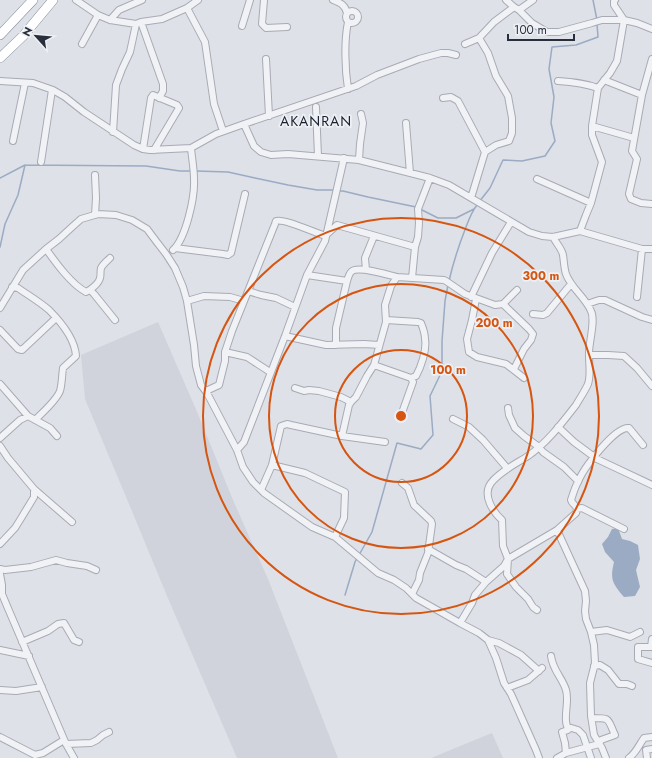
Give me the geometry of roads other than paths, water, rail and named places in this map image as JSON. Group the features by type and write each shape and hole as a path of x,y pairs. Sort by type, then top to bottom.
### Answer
{"highway":[{"path":"0,35 33,0"},
{"path":"0,58 22,36 53,0"}],"street":[{"path":"76,0 98,15 110,20 139,23 162,19 187,8 198,0"},
{"path":"110,20 119,10 129,3 142,0"},
{"path":"242,26 250,0"},
{"path":"257,0 264,1 263,26 266,28 287,27"},
{"path":"333,0 344,6 347,13 346,76 348,89"},
{"path":"506,0 532,23 547,32 559,32 597,22 624,20 652,29"},
{"path":"465,44 479,38 494,22 532,0"},
{"path":"580,230 591,203 602,162 592,135 598,88 617,61 624,20 614,5 615,0"},
{"path":"187,8 205,42 214,104 223,131"},
{"path":"347,13 354,11 358,16 355,22 348,22"},
{"path":"82,44 98,15"},
{"path":"139,23 164,84 163,91 159,98"},
{"path":"113,132 116,85 130,52 139,23"},
{"path":"479,38 488,53 496,76 508,96 512,118 512,133 509,141 496,145 485,152"},
{"path":"0,81 33,84 65,96 84,112 113,132 143,149 154,150 191,148 223,131 348,89 377,75 418,59 440,53 456,55"},
{"path":"266,59 269,116"},
{"path":"652,59 642,95 634,138 632,151 637,159 629,194 631,199 641,203 652,204"},
{"path":"604,80 642,95"},
{"path":"558,81 588,84 598,88"},
{"path":"13,141 24,83"},
{"path":"41,162 52,90"},
{"path":"143,149 151,98 153,95 179,107 154,150"},
{"path":"443,98 451,97 458,101 485,152 476,201"},
{"path":"316,107 318,156"},
{"path":"359,160 363,123 361,114"},
{"path":"406,123 410,173"},
{"path":"244,124 254,146 261,152 271,155 288,154 359,160 430,178 449,185 529,232 542,236 553,237 580,230 642,249 652,249"},
{"path":"592,126 634,138"},
{"path":"166,254 178,244 185,230 190,210 194,181 191,148"},
{"path":"237,450 244,442 307,275 325,241 344,158"},
{"path":"95,174 95,215"},
{"path":"412,278 415,247 418,237 418,209 430,178"},
{"path":"537,179 591,203"},
{"path":"175,248 223,254 231,253 245,194"},
{"path":"0,308 23,270 46,249 59,240 81,219 98,214 116,215 132,220 147,230 166,254 175,268 183,286 194,345 196,366 201,385 206,391 237,450 243,467 253,482 261,490 312,527 335,537 378,573 394,580 416,598 479,633 488,640 499,643 521,655 540,670 528,680 507,688"},
{"path":"206,391 219,385 225,361 225,352 232,331 276,221 279,220 291,223 326,236"},
{"path":"511,222 492,253 473,298 472,320 467,339 468,352 506,364 524,378"},
{"path":"326,236 336,225 415,247"},
{"path":"366,270 365,258 374,236"},
{"path":"537,610 516,587 507,574 508,559 504,546 502,520 496,514 489,502 488,490 491,483 507,468 529,455 539,447 558,427 580,398 589,383 592,313 587,304 571,284 566,274 563,254 553,237"},
{"path":"46,249 60,269 86,292 90,290 98,281 101,276 101,269 110,258"},
{"path":"637,296 642,249"},
{"path":"336,345 336,328 347,281 350,272 355,270 366,270 397,277 444,280 473,298 495,305 503,304 517,290"},
{"path":"307,275 347,281"},
{"path":"342,436 349,405 356,397 366,376 374,364 386,320 385,305 391,286 397,277"},
{"path":"533,314 543,315 547,313 571,284"},
{"path":"12,287 18,288 49,310 69,334 76,350 76,356 63,368 61,390 35,420"},
{"path":"90,290 115,320"},
{"path":"248,291 276,298 295,307"},
{"path":"186,301 204,296 230,297 244,301"},
{"path":"587,304 599,300 605,300 652,320"},
{"path":"503,304 533,334 514,369"},
{"path":"0,330 18,349 22,350 56,318"},
{"path":"374,364 411,378 416,376 420,370 426,339 421,323 386,320"},
{"path":"285,336 326,345 379,345"},
{"path":"225,352 247,357 270,372"},
{"path":"589,355 624,356 637,368 652,386"},
{"path":"403,410 413,382 411,378"},
{"path":"0,384 28,416 50,428 57,436"},
{"path":"295,388 304,391 319,391 341,397 351,402"},
{"path":"508,408 509,415 515,428 578,480"},
{"path":"28,416 20,420 0,438 1,447 8,458 34,489 72,522"},
{"path":"453,419 469,427 483,440 507,468"},
{"path":"261,490 272,465 282,426 287,424 342,436 385,442"},
{"path":"558,427 574,442 594,457 652,485"},
{"path":"577,509 577,507 572,504 571,500 578,480 594,457 616,433 624,428 629,428 643,445"},
{"path":"272,465 305,473 345,492 344,518 335,537"},
{"path":"402,482 408,488 414,505 432,522 428,553 420,573 419,580 412,594"},
{"path":"0,544 20,520 34,497 34,489"},
{"path":"577,509 582,508 624,529"},
{"path":"460,623 475,595 486,582 504,566 508,559 557,530 576,512 577,509"},
{"path":"557,530 585,591 586,619 594,645 595,663 590,683 594,735 606,758"},
{"path":"428,549 466,569 486,582"},
{"path":"0,569 5,570 31,567 56,560 87,566 96,570"},
{"path":"0,574 2,585 2,602 29,656 65,742 74,758"},
{"path":"22,642 48,631 58,624 64,623 74,640 79,642"},
{"path":"591,632 607,630 630,637 640,632"},
{"path":"652,639 651,647 638,647 637,657 639,660 652,663"},
{"path":"488,640 496,658 504,683 511,694 539,758"},
{"path":"0,650 29,656"},
{"path":"551,656 552,663 566,691 566,722 568,727"},
{"path":"594,666 600,665 608,670 619,684 627,684 632,686"},
{"path":"0,690 16,691 42,687"},
{"path":"556,758 566,753 599,744 601,740 615,735 608,720 604,718 592,718"},
{"path":"568,727 578,730 583,735 591,758"},
{"path":"566,753 562,732 568,730 568,727"},
{"path":"0,737 36,757 65,742 91,744 109,732"},
{"path":"629,758 636,752 644,738 652,737"},
{"path":"647,758 646,750 652,749"}],"water":[{"path":"618,528 622,539 638,545 640,559 636,570 640,587 635,596 624,597 617,588 612,577 614,562 605,552 602,544 612,529"}],"waterway":[{"path":"593,0 597,20"},
{"path":"479,202 490,188 503,160 522,161 545,156 555,141 551,123 554,97 549,69 552,47 576,45 598,37 597,24"},
{"path":"0,178 25,165 146,166 180,171 192,171"},
{"path":"0,247 5,224 18,195 25,165"},
{"path":"196,171 228,172 317,190 334,190"},
{"path":"338,191 416,207"},
{"path":"449,281 463,234 477,205"},
{"path":"420,209 438,218 456,218 474,209"},
{"path":"359,555 372,532 397,443 421,449 433,435 430,396 442,371 442,341 445,301 448,285"},
{"path":"345,595 357,558"}],"district":[{"name":"AKANRAN","path":"316,121"}]}
